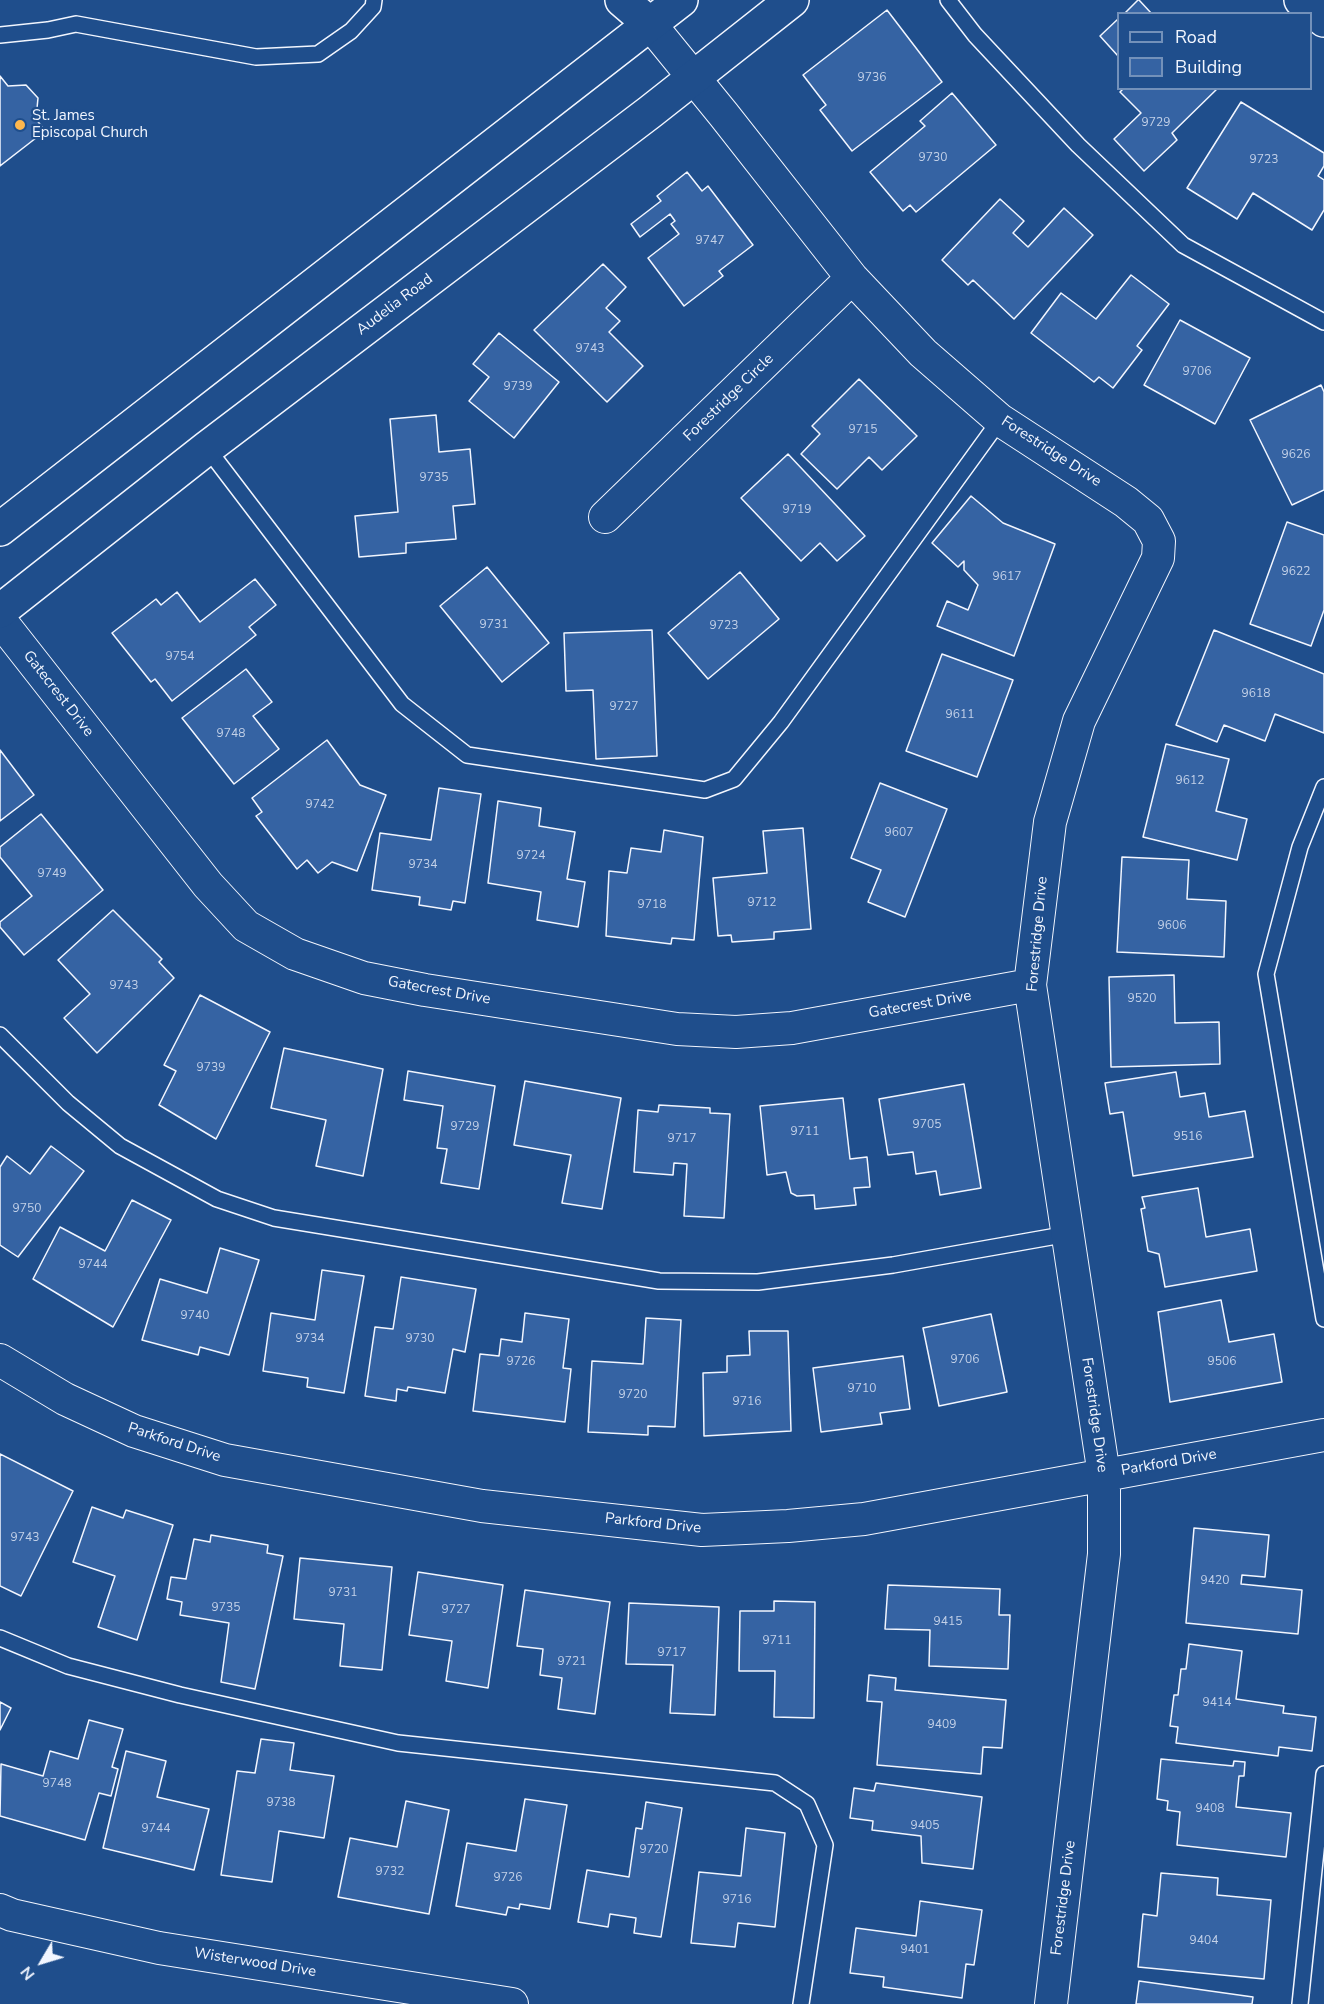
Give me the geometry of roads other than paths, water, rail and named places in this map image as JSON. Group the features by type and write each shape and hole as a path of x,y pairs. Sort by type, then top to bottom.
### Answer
{"main road":[{"path":"622,0 650,24"},
{"path":"0,529 681,0"},
{"name":"Audelia Road","path":"0,611 207,448 792,0"},
{"path":"1301,0 1324,20"}],"street":[{"name":"Forestridge Drive","path":"650,24 852,279 923,353 1000,420 1126,502 1148,520 1159,541 1158,558 1079,721 1050,822 1030,985 1104,1475 1104,1554 1052,2004"},
{"name":"Forestridge Circle","path":"605,517 852,279"},
{"name":"Gatecrest Drive","path":"0,620 208,885 246,926 295,954 364,978 425,990 677,1029 736,1032 792,1028 1030,985"},
{"name":"Parkford Drive","path":"0,1360 65,1399 134,1431 225,1460 482,1506 702,1530 788,1526 864,1519 1324,1435"},
{"name":"Wisterwood Drive","path":"0,1910 12,1916 159,1948 512,2004"}],"lane":[{"path":"0,34 48,30 76,24 256,57 318,54 351,31 373,7 374,0"},
{"path":"948,0 975,34 1078,145 1184,245 1324,322"},
{"path":"207,448 402,704 467,755 705,790 734,779 781,722 1000,420"},
{"path":"1324,787 1300,847 1266,975 1324,1319"},
{"path":"0,1035 68,1103 120,1146 217,1198 274,1218 659,1281 758,1282 893,1265 1068,1234"},
{"path":"0,1638 79,1669 180,1695 398,1743 774,1783 807,1804 825,1845 801,2004"},
{"path":"1300,2004 1324,1774"}],"place":[{"name":"St. James Episcopal Church","path":"20,125"}]}
